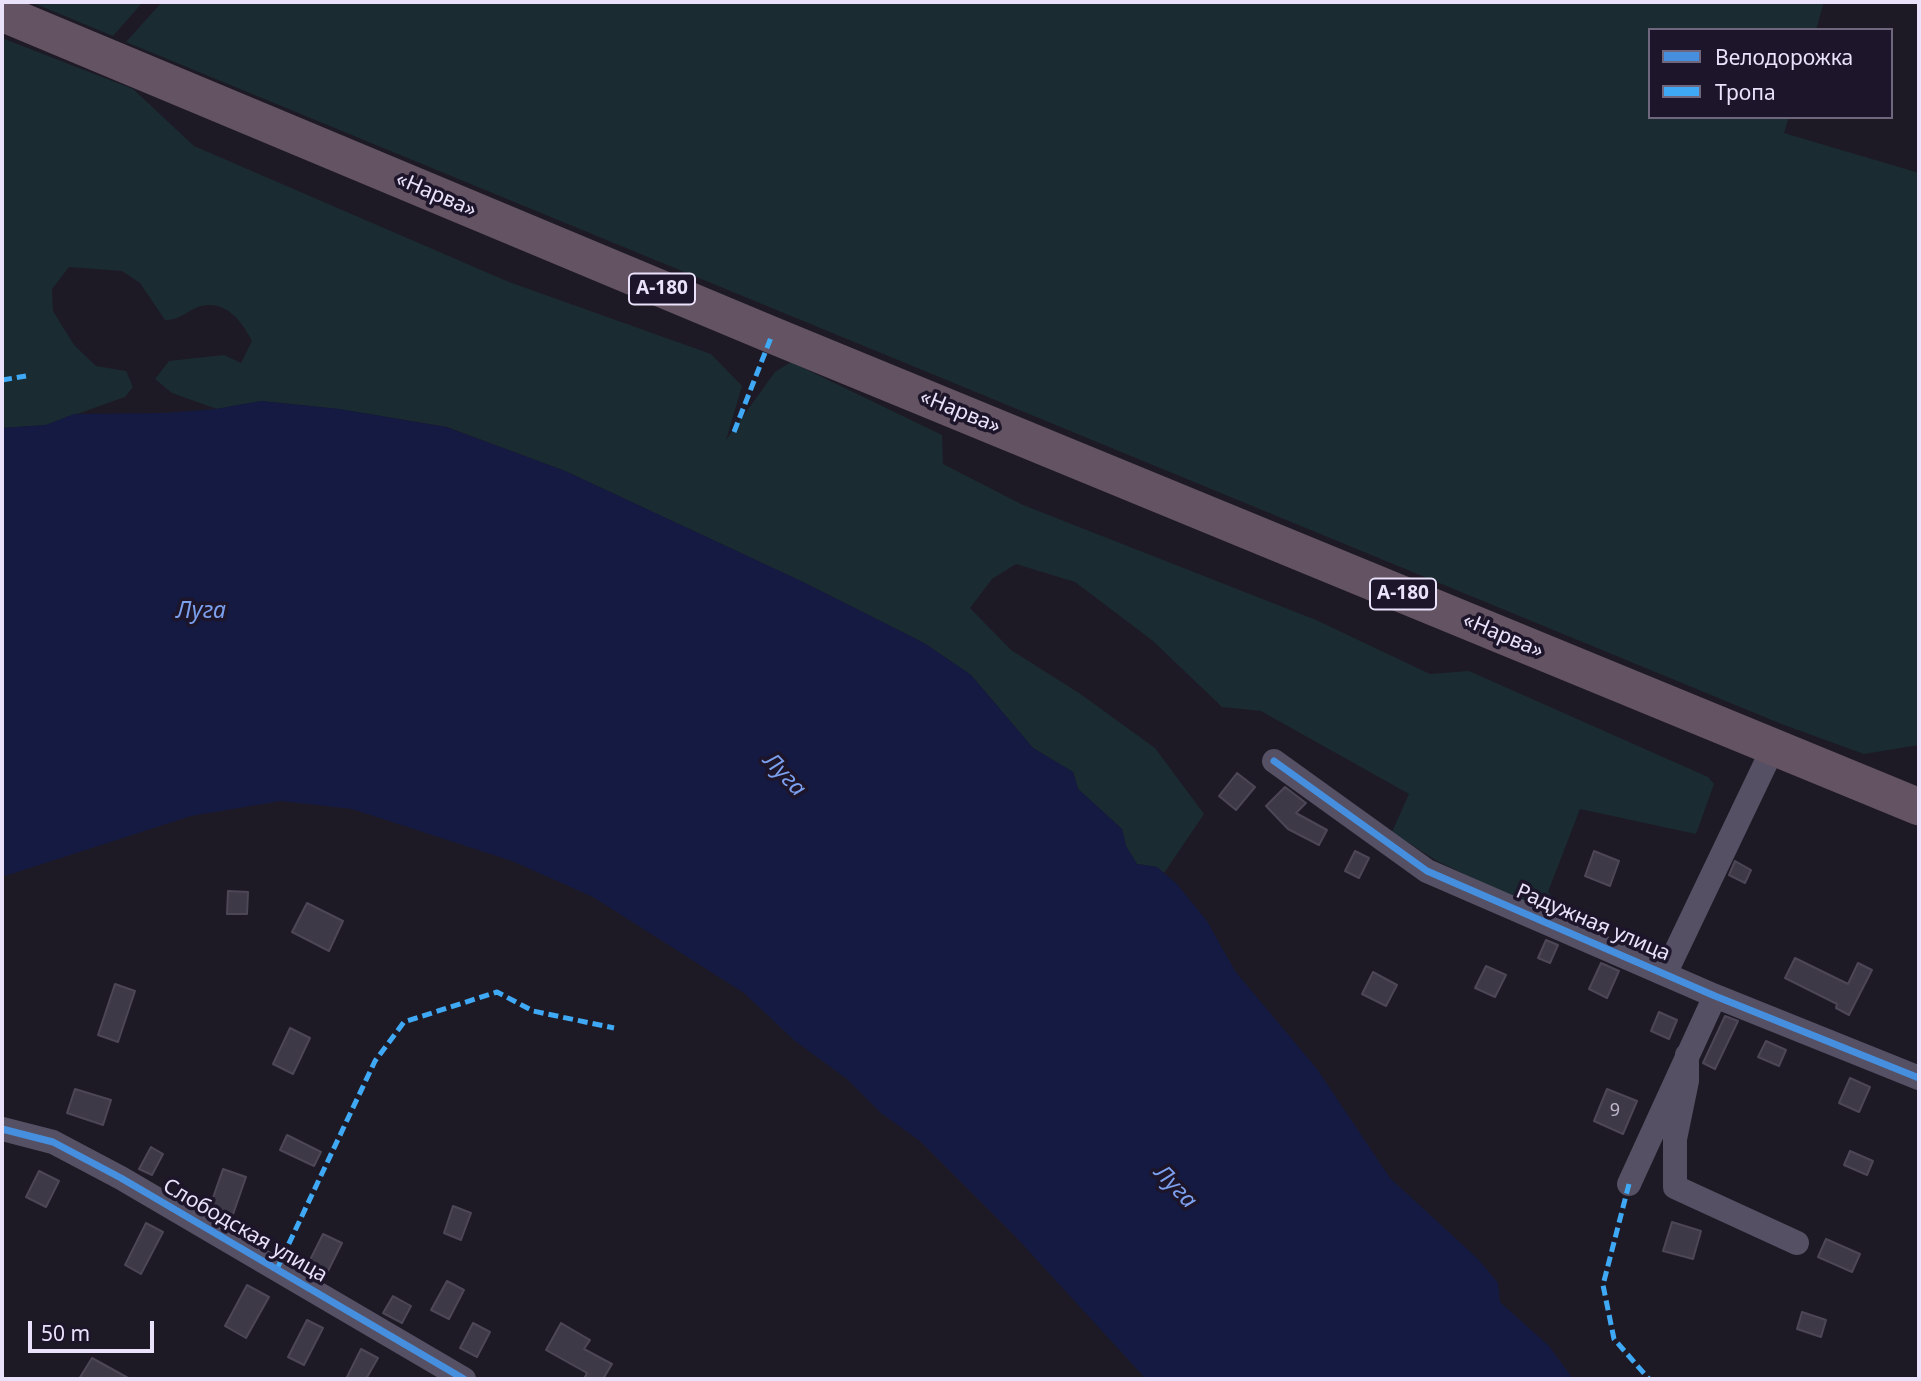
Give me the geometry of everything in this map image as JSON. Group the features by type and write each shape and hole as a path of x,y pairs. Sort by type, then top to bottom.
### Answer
{"highway":[{"name":"«Нарва»","path":"2,13 1919,807"}],"street":[{"path":"1666,972 1773,748"},
{"name":"Радужная улица","path":"1274,761 1427,871 1666,972 1715,996 1919,1078"},
{"path":"1629,1184 1715,996"},
{"path":"1687,1055 1687,1081 1675,1139 1675,1187 1797,1243"},
{"name":"Слободская улица","path":"2,1129 53,1142 121,1178 464,1379"}],"shaded area":[{"path":"31,2 143,2 113,36"},
{"path":"162,2 1824,2 1817,28 1648,28 1648,119 1788,119 1784,133 1919,173 1919,745 1864,754 1784,725 126,42"},
{"path":"2,38 133,89 194,146 509,282 711,354 742,386 726,440 775,372 791,362 942,435 943,464 1023,505 1316,620 1430,674 1469,671 1708,777 1714,784 1696,834 1580,809 1548,892 1568,911 1562,921 1437,861 1392,832 1409,794 1261,711 1222,707 1153,641 1075,582 1016,564 992,579 970,608 1011,650 1079,693 1155,748 1204,814 1164,873 1157,867 1137,864 1126,846 1122,829 1078,789 1073,772 1033,748 971,675 924,643 803,582 565,471 447,427 339,409 261,401 217,409 172,393 155,379 169,361 224,355 241,363 252,341 238,320 219,306 201,306 176,318 165,320 140,283 122,271 69,267 52,289 53,311 74,345 96,366 126,371 133,387 125,397 46,425 2,428"}],"water":[{"name":"Луга","path":"261,401 339,409 446,427 565,471 803,582 924,643 971,675 1033,748 1073,772 1078,789 1122,829 1126,846 1137,864 1157,867 1177,884 1207,921 1235,971 1317,1069 1390,1178 1478,1259 1498,1283 1500,1302 1549,1346 1573,1379 1146,1379 1015,1236 920,1141 881,1113 847,1079 795,1041 744,993 593,897 512,861 352,809 281,801 191,816 2,877 2,428 46,425 74,414 164,413 216,409"}],"building":[{"path":"1237,773 1255,787 1236,810 1219,796"},
{"path":"1285,787 1306,803 1296,813 1327,830 1319,845 1288,829 1266,806"},
{"path":"1355,851 1369,858 1359,878 1345,871"},
{"path":"1594,851 1619,861 1610,886 1585,876"},
{"path":"1735,861 1751,870 1745,883 1729,875"},
{"path":"228,891 248,892 247,914 227,914"},
{"path":"307,903 343,921 329,951 292,932"},
{"path":"1546,940 1558,945 1550,963 1538,958"},
{"path":"1795,958 1848,984 1858,963 1872,970 1849,1015 1836,1008 1837,1004 1785,978"},
{"path":"1601,963 1619,971 1607,998 1589,989"},
{"path":"1486,966 1506,975 1495,997 1475,988"},
{"path":"1373,972 1397,985 1386,1006 1362,994"},
{"path":"115,984 135,991 118,1042 98,1035"},
{"path":"1659,1012 1677,1020 1669,1039 1651,1031"},
{"path":"1725,1016 1738,1021 1715,1069 1703,1063"},
{"path":"290,1028 310,1038 293,1074 273,1064"},
{"path":"1766,1041 1786,1050 1779,1066 1758,1057"},
{"path":"1850,1078 1870,1087 1859,1112 1839,1103"},
{"path":"75,1089 111,1100 103,1125 67,1113"},
{"path":"1607,1089 1637,1101 1623,1134 1594,1121"},
{"path":"287,1135 321,1152 314,1166 280,1150"},
{"path":"151,1147 163,1154 152,1175 139,1169"},
{"path":"1850,1151 1873,1161 1867,1175 1844,1165"},
{"path":"223,1169 246,1177 231,1220 208,1212"},
{"path":"39,1171 59,1181 46,1207 26,1197"},
{"path":"453,1206 471,1213 461,1240 444,1233"},
{"path":"1672,1222 1701,1231 1693,1259 1663,1251"},
{"path":"146,1223 163,1232 141,1274 125,1265"},
{"path":"323,1234 342,1243 325,1277 306,1268"},
{"path":"1826,1239 1860,1254 1852,1272 1818,1257"},
{"path":"447,1281 464,1290 449,1319 431,1310"},
{"path":"247,1285 269,1297 246,1338 225,1326"},
{"path":"393,1296 411,1306 402,1323 383,1313"},
{"path":"1802,1312 1826,1320 1821,1337 1797,1329"},
{"path":"307,1320 323,1328 304,1365 288,1357"},
{"path":"473,1323 490,1332 477,1357 460,1348"},
{"path":"561,1323 590,1340 584,1349 612,1364 603,1379 584,1379 587,1373 546,1350"},
{"path":"361,1349 378,1358 366,1379 346,1379"},
{"path":"92,1358 130,1379 79,1379"}],"marked path":[{"path":"734,432 772,335"},
{"path":"2,380 26,376"},
{"path":"276,1271 375,1061 404,1022 497,992 533,1011 614,1028"},
{"path":"1629,1184 1603,1285 1614,1339 1649,1379"}],"cycle path":[{"path":"1274,761 1427,871 1715,996 1919,1078"},
{"path":"2,1129 53,1142 121,1178 464,1379"}]}
